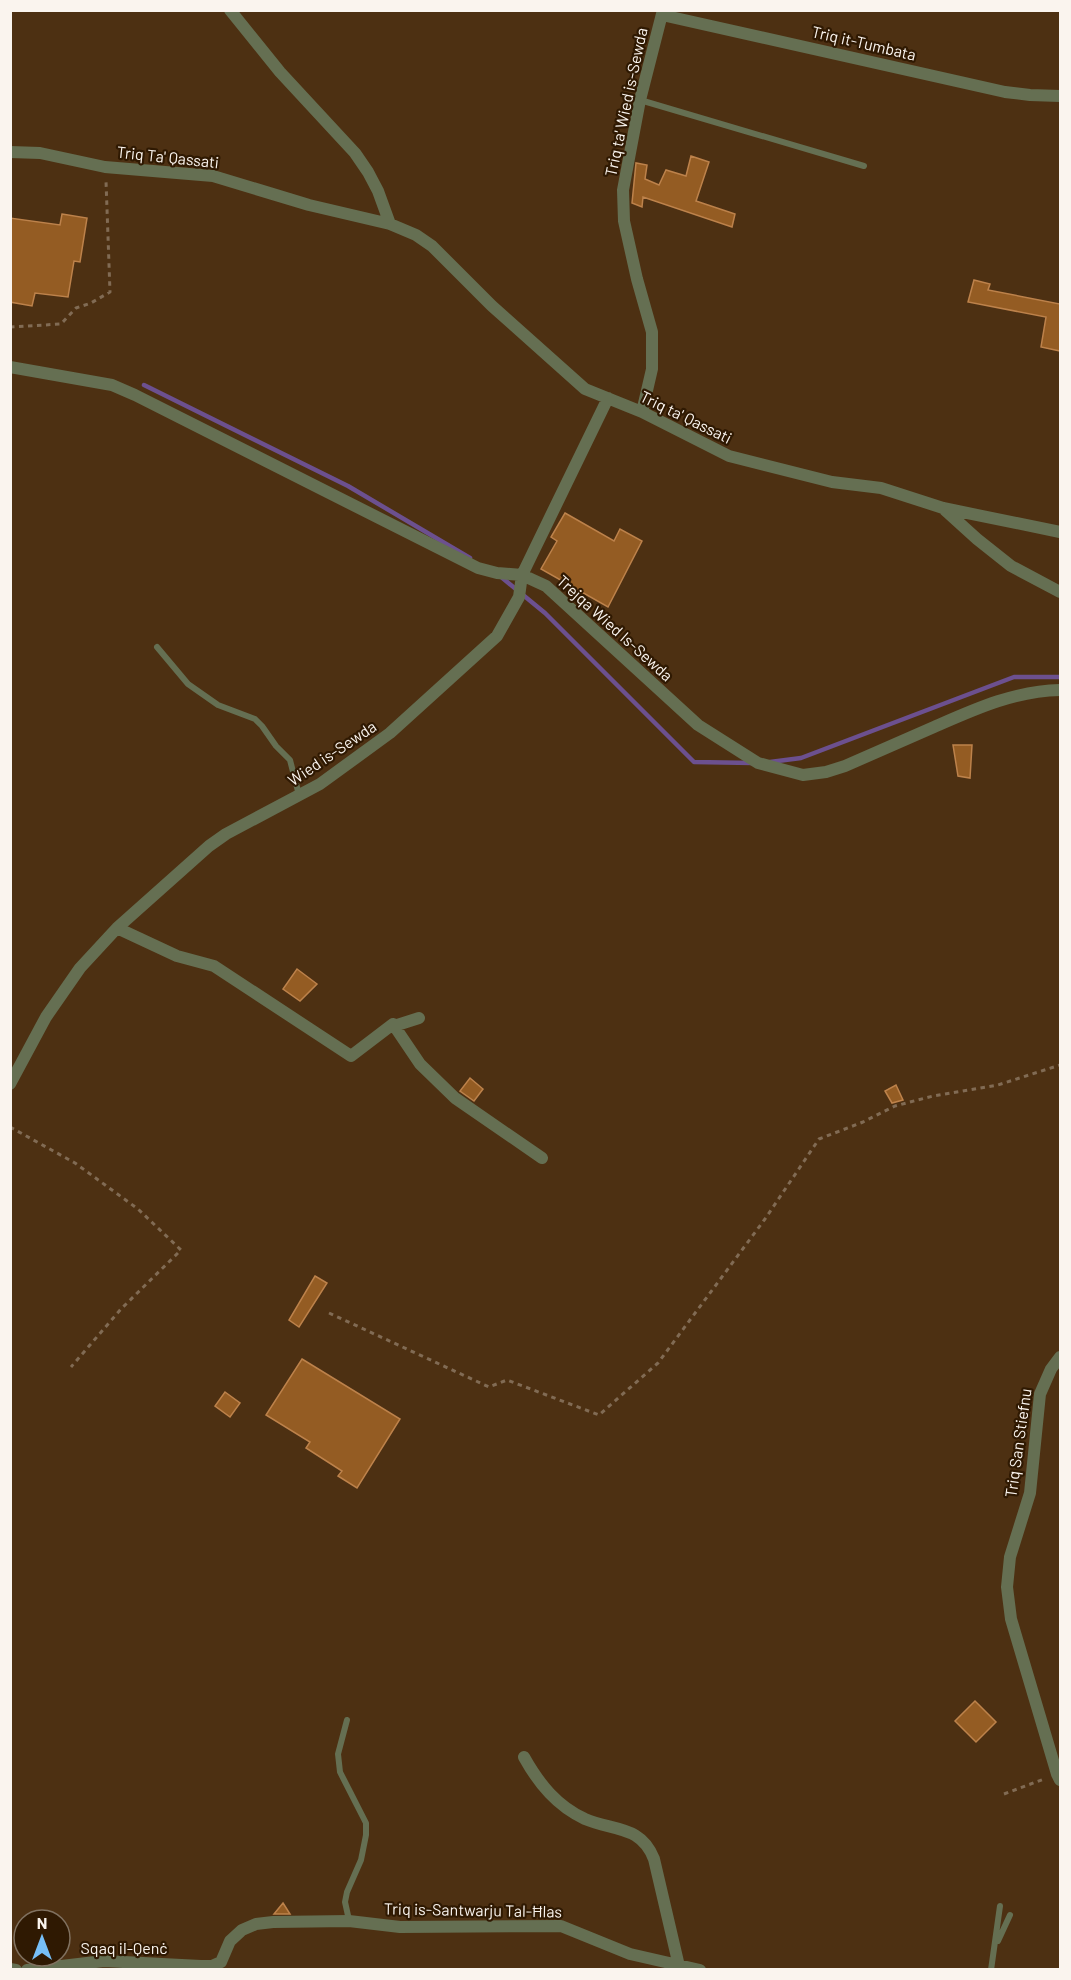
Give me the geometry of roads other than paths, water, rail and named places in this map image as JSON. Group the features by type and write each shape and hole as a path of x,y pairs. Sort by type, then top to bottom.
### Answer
{"street":[{"path":"230,10 280,72 356,153 373,182 390,224"},
{"name":"Triq it-Tumbata","path":"663,13 1011,93 1060,96"},
{"name":"Triq ta' Wied is-Sewda","path":"642,412 652,369 652,332 624,221 623,190 640,100 663,13"},
{"name":"Triq Ta' Qassati","path":"10,152 40,153 105,167 213,176 309,206 390,224"},
{"name":"Triq ta' Qassati","path":"390,224 432,246 492,306 585,389 642,412 729,456 832,482 881,488 944,508 1060,532"},
{"name":"Trejqa Wied Is-Sewda","path":"10,367 120,388 478,568 497,573 522,575 546,586 698,725 758,763 803,775 826,772 845,766 981,706 1012,696 1042,690 1060,690"},
{"name":"Wied is-Sewda","path":"10,1084 46,1017 80,968 117,928 209,846 226,834 320,784 390,733 497,636 519,597 522,575 608,398"},
{"path":"944,508 977,539 1011,566 1060,592"},
{"path":"117,928 177,956 214,966 351,1056 393,1024 394,1026 419,1018"},
{"path":"394,1026 420,1064 455,1098 542,1158"},
{"name":"Triq San Stiefnu","path":"1059,1777 1011,1619 1007,1587 1010,1557 1030,1493 1040,1394 1051,1369 1060,1357"},
{"path":"524,1757 537,1780 557,1801 584,1818 632,1833 646,1844 654,1859 679,1966"},
{"name":"Triq is-Santwarju Tal-Ħlas","path":"223,1966 230,1941 242,1930 256,1924 349,1921 400,1927 561,1926 630,1954 700,1970"},
{"name":"Sqaq il-Qenċ","path":"27,1970 95,1961 223,1966"},
{"path":"10,1969 16,1970"}],"lane":[{"path":"640,100 864,166"},
{"path":"156,647 188,684 218,705 255,719 262,726 276,746 290,760 299,796"},
{"path":"346,1720 338,1764 366,1823 361,1860 346,1892 345,1902 349,1921"},
{"path":"991,1970 1000,1906"},
{"path":"995,1947 1010,1915"}],"waterway":[{"path":"144,385 348,486 470,558"},
{"path":"500,576 545,613 694,762 753,763"},
{"path":"770,762 801,758 1014,677 1060,677"}]}
